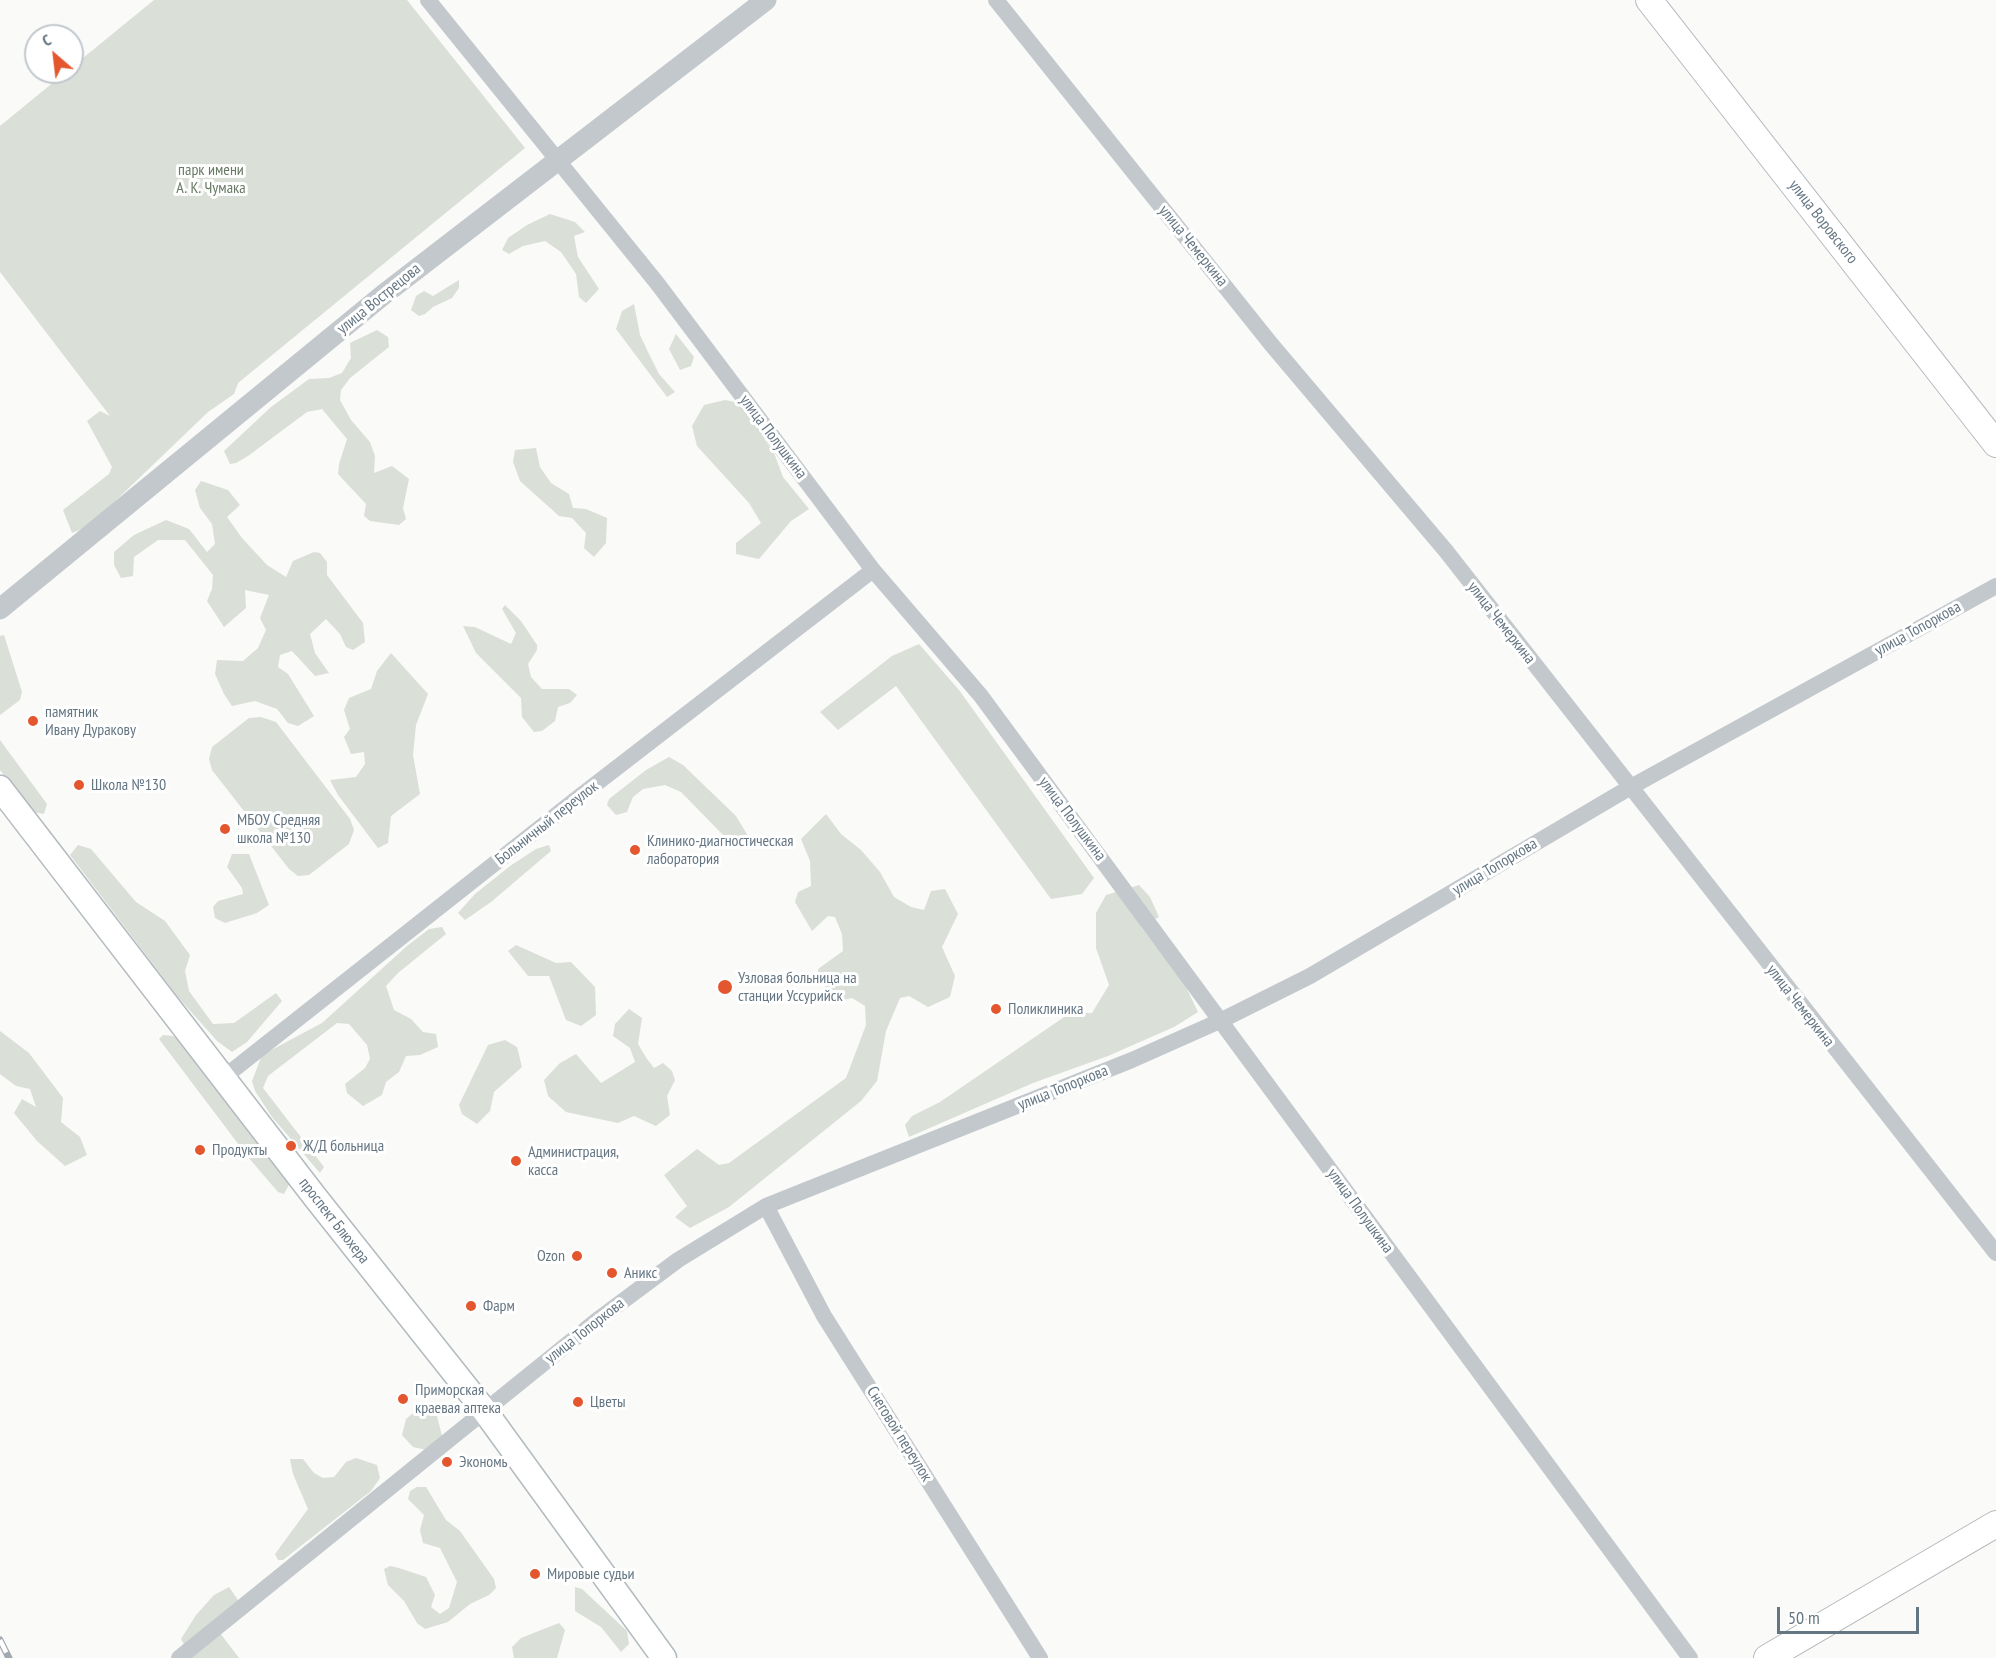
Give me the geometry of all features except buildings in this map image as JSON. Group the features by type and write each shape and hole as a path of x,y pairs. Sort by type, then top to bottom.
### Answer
{"main road":[{"name":"улица Воровского","path":"1649,0 1996,444"},
{"name":"проспект Блюхера","path":"0,788 223,1078 484,1410 664,1658"},
{"path":"1767,1658 1996,1524"}],"street":[{"name":"улица Полушкина","path":"428,0 657,283 873,570 981,696 1690,1658"},
{"name":"улица Вострецова","path":"0,609 361,313 766,0"},
{"name":"улица Чемеркина","path":"996,0 1271,344 1446,551 1629,788 1996,1253"},
{"name":"Больничный переулок","path":"223,1078 575,800 873,570"},
{"name":"улица Топоркова","path":"179,1658 484,1410 678,1260 766,1206 1104,1071 1222,1020 1310,976 1629,788 1996,586"},
{"name":"Снеговой переулок","path":"766,1206 824,1316 1040,1658"}],"green space":[{"name":"парк имени А. К. Чумака","path":"154,0 407,0 525,148 238,383 234,394 208,412 107,509 82,529 72,533 63,510 109,474 112,467 87,421 100,411 110,416 0,272 0,126 51,84 84,84 84,57"},
{"path":"550,214 575,222 585,232 574,236 578,257 599,289 586,303 579,297 576,274 561,252 545,241 523,246 509,254 502,250 508,238 527,225"},
{"path":"459,280 459,288 452,298 419,316 411,310 416,296 424,291 433,296"},
{"path":"634,304 640,335 659,374 675,392 667,397 616,329 622,311"},
{"path":"377,330 388,337 389,347 350,378 341,390 340,400 351,420 370,442 375,456 374,473 392,466 409,479 403,508 406,519 399,525 370,521 364,516 366,504 338,474 347,439 322,409 307,412 248,456 230,464 224,451 271,407 309,379 329,378 342,373 351,358 350,343"},
{"path":"676,334 694,357 691,366 680,370 669,349"},
{"path":"725,400 739,403 774,453 783,477 809,509 791,521 759,559 736,554 736,543 761,523 749,503 697,446 692,426 704,405"},
{"path":"536,448 540,467 551,483 569,494 573,508 586,509 607,518 606,543 594,557 584,548 586,533 572,518 559,516 520,481 513,462 515,450"},
{"path":"201,481 228,490 240,505 227,517 242,538 267,565 286,577 293,561 314,552 320,553 327,562 327,575 363,623 365,642 353,650 346,647 340,634 326,619 310,634 315,653 329,673 315,676 292,651 280,655 278,667 288,674 314,716 298,726 288,723 277,709 255,701 232,706 215,674 217,660 243,661 258,648 266,630 260,618 269,595 245,590 246,608 224,627 207,601 212,589 213,575 185,540 158,540 134,557 133,576 121,578 114,565 114,552 134,535 166,520 189,529 207,552 215,544 212,524 200,508 195,490"},
{"path":"505,605 521,621 537,645 537,650 528,664 531,677 542,689 569,689 577,695 570,703 558,707 555,721 542,731 534,732 522,717 521,698 476,653 463,626 475,627 511,644 516,633 502,609"},
{"path":"4,635 22,692 20,700 0,715 0,636"},
{"path":"919,644 959,690 1094,878 1082,894 1051,899 896,686 838,730 820,712 892,656"},
{"path":"391,653 428,694 416,725 413,755 420,794 391,816 388,843 378,848 338,795 330,780 356,777 365,764 364,752 351,754 344,737 350,729 344,710 349,698 371,689 377,671"},
{"path":"261,717 276,722 350,819 354,830 349,844 309,875 298,876 289,869 212,770 209,759 212,747 249,718"},
{"path":"0,740 47,804 44,814 32,812 0,770"},
{"path":"669,757 683,765 736,816 751,841 745,849 727,839 681,792 665,785 643,789 633,797 627,812 616,815 607,805 609,799 646,770"},
{"path":"826,814 841,834 861,850 880,872 894,897 911,907 924,910 931,891 945,889 958,914 942,947 955,976 950,997 928,1007 909,996 900,998 886,1031 877,1081 861,1101 729,1207 690,1228 675,1217 687,1206 664,1175 697,1149 719,1165 729,1163 846,1078 866,1025 865,1006 852,998 838,1001 818,978 818,969 843,951 842,934 835,917 828,916 812,931 795,902 798,892 811,886 810,861 801,839"},
{"path":"78,845 91,849 136,902 165,921 190,955 185,971 189,991 213,1024 234,1023 276,993 282,1001 247,1042 232,1052 217,1041 178,997 70,855"},
{"path":"549,845 551,851 491,902 465,920 458,913 475,894 510,866 536,849"},
{"path":"232,854 249,854 269,905 257,913 225,923 215,918 213,907 218,901 243,894 242,888 227,867"},
{"path":"1139,885 1150,897 1159,917 1141,927 1184,983 1198,1012 1174,1027 1108,1056 1033,1083 909,1137 905,1125 912,1116 940,1102 1070,1013 1092,1013 1109,985 1096,948 1096,913 1106,895"},
{"path":"442,927 446,934 398,973 386,986 394,1010 411,1019 423,1032 436,1034 438,1047 420,1055 406,1056 399,1072 386,1082 382,1095 363,1106 347,1093 345,1084 365,1068 370,1059 367,1045 349,1024 337,1023 268,1076 263,1088 324,1167 320,1173 272,1117 255,1091 252,1081 262,1055 322,1023 407,946 429,929"},
{"path":"516,945 556,963 571,962 595,987 596,1015 581,1026 566,1020 549,976 528,976 508,951"},
{"path":"629,1009 642,1018 638,1044 647,1059 654,1068 663,1063 672,1071 675,1080 667,1096 670,1115 656,1126 634,1116 618,1123 566,1112 548,1096 544,1080 560,1063 576,1054 601,1083 635,1062 630,1048 613,1036 615,1024"},
{"path":"0,1031 29,1053 63,1098 61,1122 80,1137 87,1155 65,1166 37,1141 14,1113 22,1099 36,1107 30,1089 16,1086 0,1074"},
{"path":"163,1035 173,1036 184,1043 289,1185 284,1194 278,1192 248,1157 159,1039"},
{"path":"505,1040 517,1047 522,1067 494,1092 490,1111 477,1124 462,1114 459,1105 488,1045"},
{"path":"428,1407 437,1416 442,1436 427,1450 413,1447 402,1435 406,1419 418,1409"},
{"path":"356,1458 377,1465 380,1478 371,1491 283,1560 278,1560 275,1554 308,1509 293,1474 290,1459 303,1459 314,1473 323,1478 334,1477 346,1462"},
{"path":"417,1487 426,1487 446,1520 460,1531 494,1579 496,1588 489,1595 470,1604 448,1622 425,1629 417,1623 404,1601 388,1585 384,1569 390,1566 426,1577 435,1595 431,1607 440,1614 449,1608 457,1582 440,1548 423,1543 420,1530 424,1515 408,1499 410,1491"},
{"path":"229,1587 247,1613 220,1633 239,1658 192,1658 181,1639 196,1615 214,1595"},
{"path":"575,1587 582,1589 627,1631 629,1644 621,1652 601,1627 575,1611"},
{"path":"559,1623 565,1630 557,1658 514,1658 512,1647 521,1638"}],"railway":[{"path":"0,1640 9,1658"}],"place":[{"name":"памятник Ивану Дуракову","path":"33,721"},
{"name":"Школа №130","path":"79,785"},
{"name":"МБОУ Средняя школа №130","path":"225,829"},
{"name":"Клинико-диагностическая лаборатория","path":"635,850"},
{"name":"Узловая больница на станции Уссурийск","path":"725,987"},
{"name":"Поликлиника","path":"996,1009"},
{"name":"Ж/Д больница","path":"291,1146"},
{"name":"Продукты","path":"200,1150"},
{"name":"Администрация, касса","path":"516,1161"},
{"name":"Ozon","path":"577,1256"},
{"name":"Аникс","path":"612,1273"},
{"name":"Фарм","path":"471,1306"},
{"name":"Приморская краевая аптека","path":"403,1399"},
{"name":"Цветы","path":"578,1402"},
{"name":"Экономь","path":"447,1462"},
{"name":"Мировые судьи","path":"535,1574"}]}
